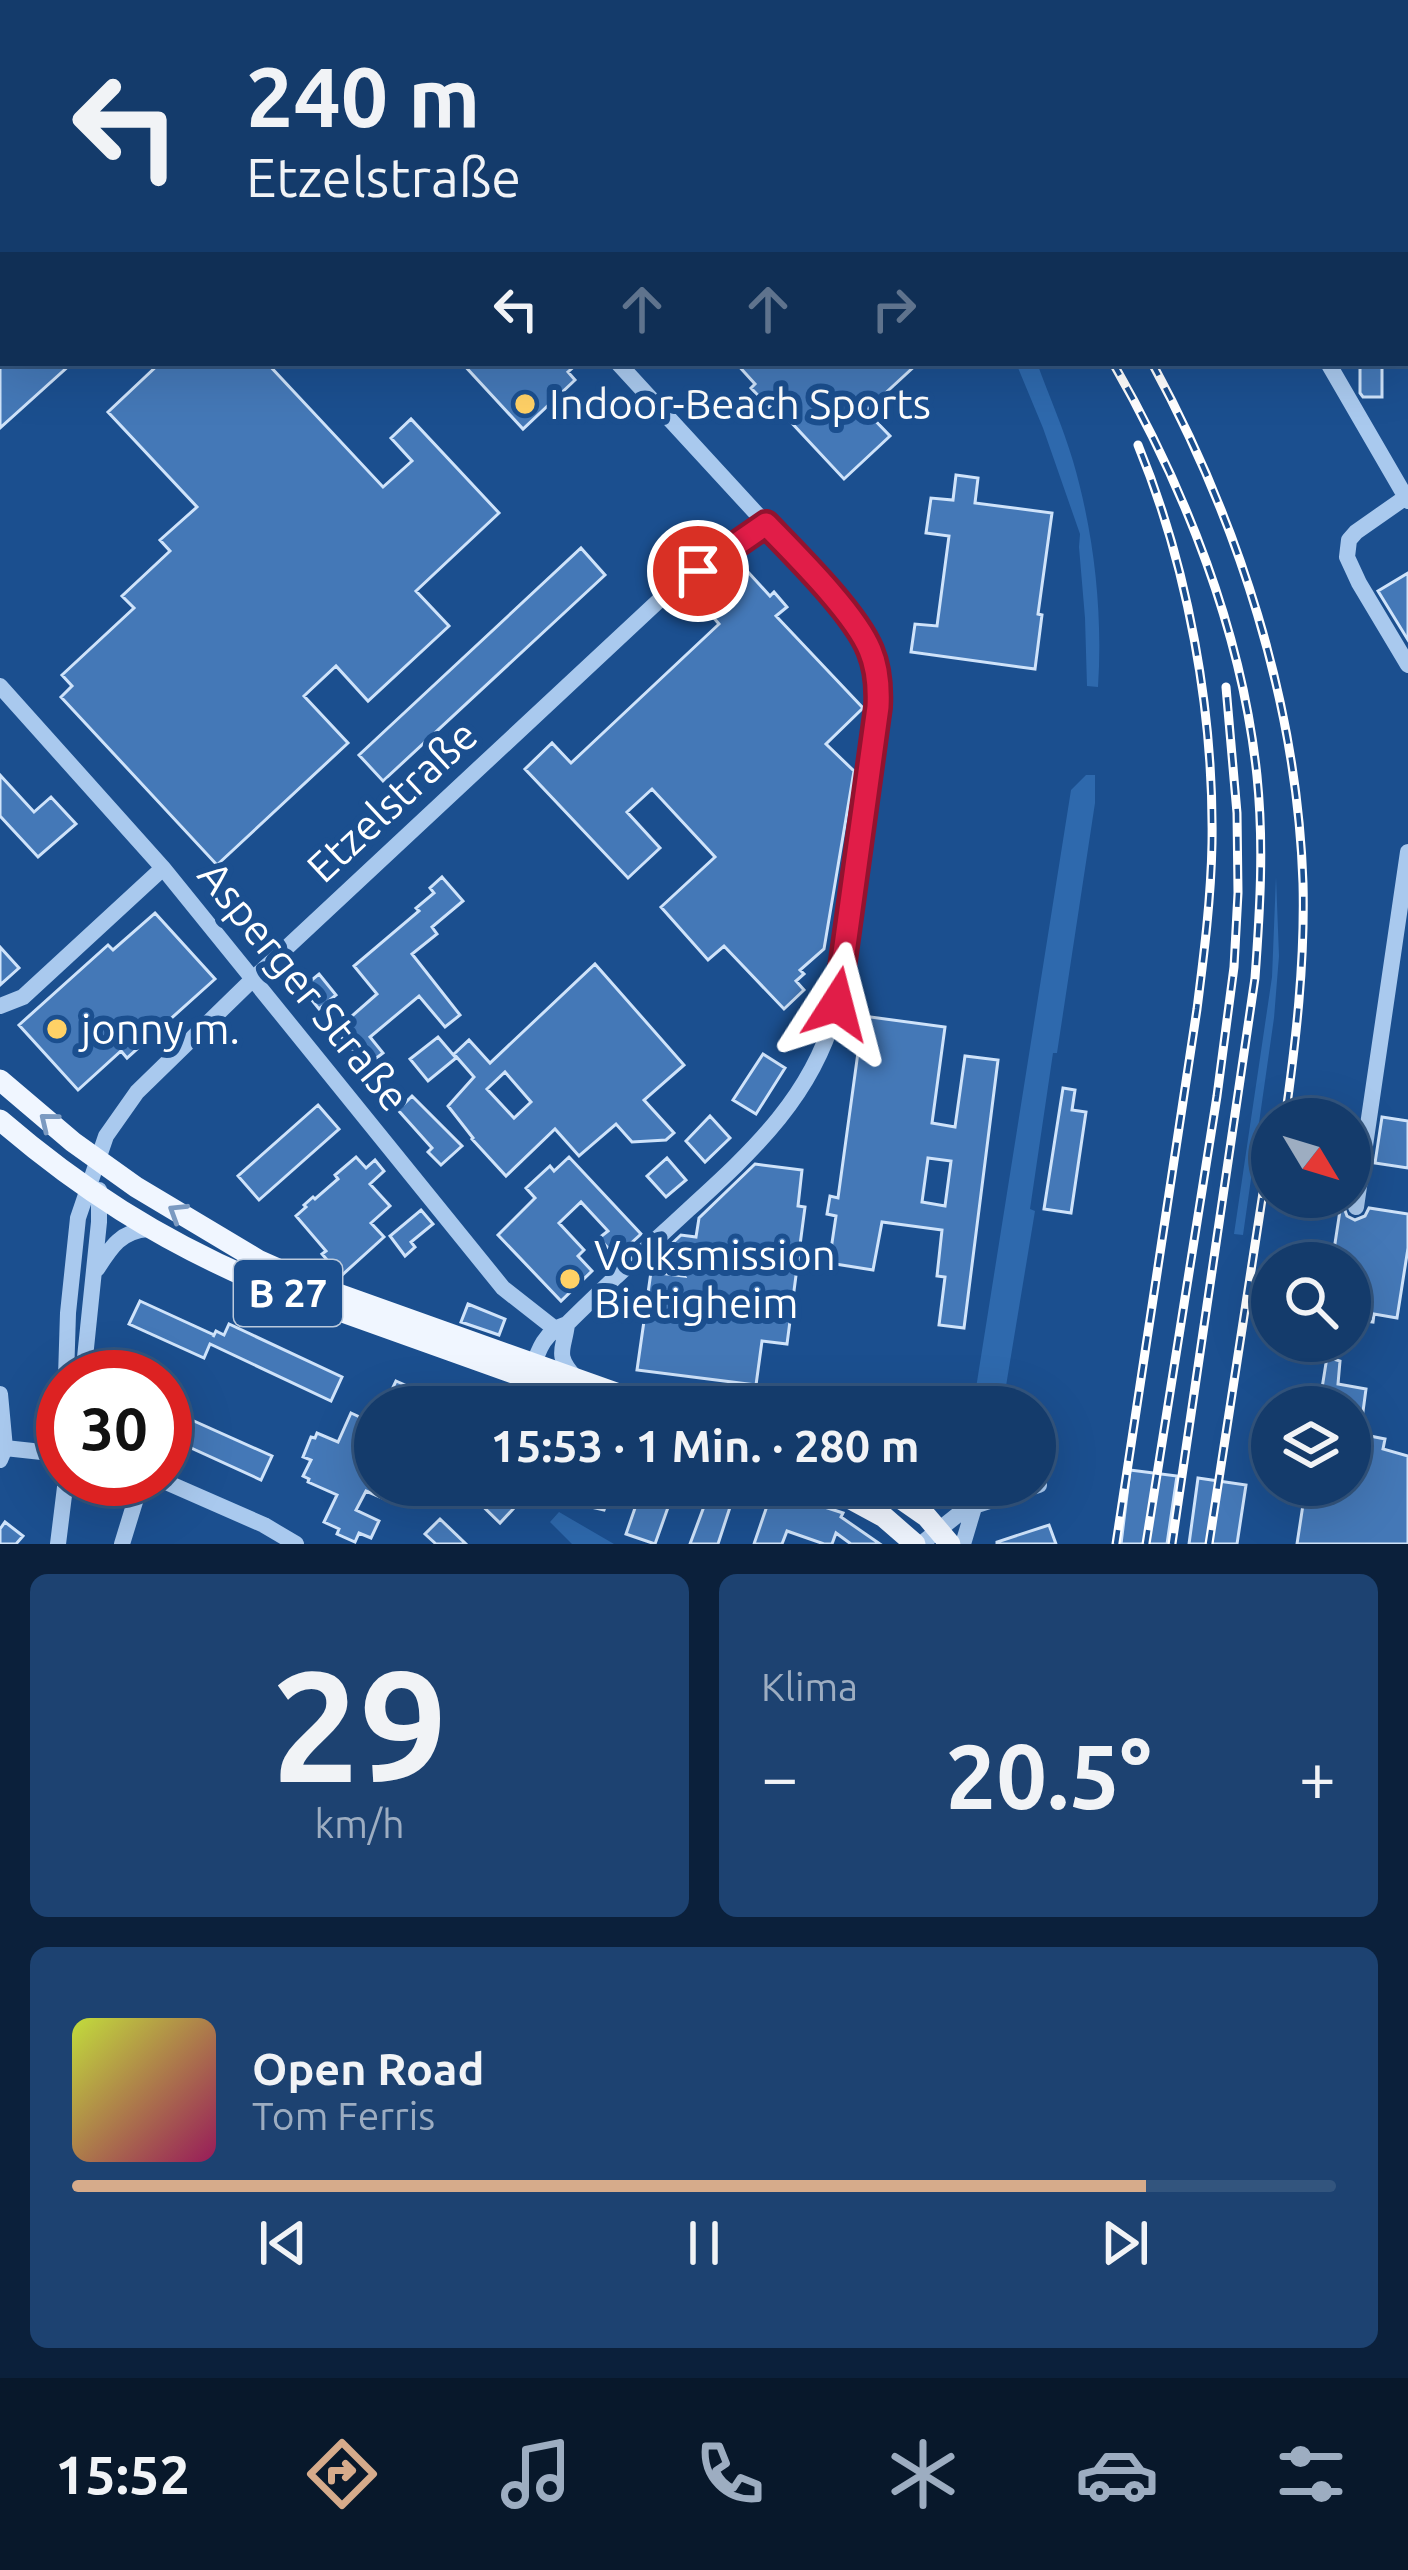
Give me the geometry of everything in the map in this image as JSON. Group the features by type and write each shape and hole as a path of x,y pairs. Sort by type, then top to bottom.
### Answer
{"main road":[{"name":"B 27","path":"0,1081 98,1160 258,1260 562,1386"},
{"name":"B 27","path":"0,1120 93,1195 148,1229 256,1281 531,1372 593,1386"},
{"path":"864,1506 931,1540"},
{"path":"913,1506 931,1540"}],"street":[{"path":"531,1372 540,1347 756,1146 805,1085 832,1024 842,977 878,707 876,668 856,625 621,366"},
{"path":"1330,366 1407,499 1356,532 1349,540 1347,557 1408,665"},
{"name":"Etzelstraße","path":"93,1195 108,1132 148,1079 668,592 766,524"},
{"name":"Asperger Straße","path":"0,686 163,868 503,1288 561,1326"},
{"path":"1371,1105 1408,852"},
{"path":"0,1006 23,997 163,868"},
{"path":"86,1350 94,1275 93,1195"},
{"path":"67,1350 78,1218 93,1195"},
{"path":"94,1275 114,1243 148,1229"},
{"path":"561,1326 561,1359 578,1381"},
{"path":"0,1394 3,1454 36,1453"},
{"path":"192,1493 296,1544"},
{"path":"58,1544 61,1506"},
{"path":"122,1544 134,1506"},
{"path":"931,1540 973,1506"},
{"path":"963,1544 974,1506"}],"shaded area":[{"path":"1017,366 1038,366 1080,488 1098,602 1098,687 1087,686 1080,534"},
{"path":"1086,775 1095,775 1095,803 1030,1209 1035,1211 1006,1386 976,1386 1071,790"},
{"path":"1276,877 1279,956 1274,1018 1263,1098 1254,1098 1272,977"},
{"path":"1251,1119 1251,1179 1243,1235 1234,1234"},
{"path":"559,1512 614,1544 572,1544 550,1522"}],"building":[{"path":"0,366 69,366 0,428"},
{"path":"157,366 270,366 383,487 412,461 391,438 411,419 499,513 416,591 449,626 368,701 336,666 304,696 348,743 217,865 61,697 72,686 62,675 134,608 122,596 170,551 160,540 197,507 108,412"},
{"name":"Indoor-Beach Sports","path":"465,366 575,366 568,372 575,380 523,429"},
{"path":"739,366 915,366 866,411 890,436 844,479 773,403 769,407 751,388 755,384"},
{"path":"1360,366 1382,366 1382,397 1360,393"},
{"path":"956,475 978,478 975,503 1052,513 1035,669 911,652 915,624 937,626 949,536 926,533 931,498 953,500"},
{"path":"581,548 605,575 383,781 359,755"},
{"path":"748,572 787,607 776,616 863,708 826,744 854,771 824,949 800,970 804,974 796,981 804,990 784,1009 724,946 708,960 661,907 715,857 652,789 627,812 660,848 628,878 525,769 552,743 571,763 719,624 707,610"},
{"path":"1408,573 1408,640 1378,591"},
{"path":"0,775 34,812 51,797 76,824 38,857 0,816"},
{"path":"442,877 463,901 432,927 437,934 412,954 460,1015 445,1027 419,996 370,1037 383,1053 365,1067 336,1030 377,994 354,966 419,911 416,908 434,893 430,888"},
{"path":"155,913 215,979 127,1058 121,1051 78,1090 19,1025 108,945 113,950"},
{"path":"0,947 19,968 0,985"},
{"path":"595,964 684,1065 644,1100 674,1133 666,1140 632,1142 616,1124 579,1156 555,1129 506,1176 448,1106 474,1077 454,1054 469,1040 490,1063","holes":["505,1072 531,1102 514,1118 487,1089"]},
{"path":"319,974 336,995 319,1009 302,988"},
{"path":"863,1016 945,1027 932,1123 955,1127 965,1056 998,1060 964,1328 939,1325 945,1277 937,1276 942,1230 882,1222 873,1270 829,1263 836,1216 827,1214 830,1196 838,1198","holes":["928,1158 951,1161 945,1206 922,1202"]},
{"path":"438,1037 456,1058 428,1081 410,1059"},
{"path":"763,1054 785,1068 756,1114 733,1100"},
{"path":"1063,1088 1075,1090 1072,1110 1086,1112 1071,1213 1044,1209"},
{"path":"412,1096 462,1146 441,1165 398,1110"},
{"path":"318,1105 339,1129 259,1200 238,1176"},
{"path":"710,1116 730,1138 705,1162 686,1141"},
{"path":"1382,1117 1408,1121 1408,1168 1375,1163"},
{"path":"356,1157 366,1168 375,1160 384,1171 370,1184 390,1206 371,1223 384,1237 341,1276 296,1216"},
{"path":"569,1157 641,1234 616,1257 599,1238 608,1231 581,1202 559,1223 584,1250 578,1256 592,1271 561,1301 498,1235 535,1198 526,1188 550,1166 554,1171"},
{"path":"667,1158 686,1180 666,1197 647,1176"},
{"path":"755,1164 802,1170 798,1206 805,1207 787,1344 762,1341 756,1385 637,1370 651,1272 684,1276 663,1252 681,1235 696,1237 699,1218"},
{"path":"1371,1208 1408,1214 1397,1318 1374,1314 1371,1322 1371,1242 1335,1242 1339,1218 1371,1218"},
{"path":"421,1210 433,1224 411,1242 415,1247 405,1256 390,1236"},
{"path":"140,1301 214,1335 216,1331 224,1335 229,1324 342,1377 331,1401 210,1344 204,1358 129,1324"},
{"path":"468,1304 505,1319 499,1335 461,1322"},
{"path":"1326,1362 1340,1362 1338,1384 1349,1386 1322,1386"},
{"path":"354,1414 354,1506 379,1521 371,1538 359,1533 355,1542 337,1534 339,1529 324,1522 337,1495 303,1476 311,1460 303,1457 311,1437 317,1433 338,1442"},
{"path":"192,1420 272,1456 261,1480 192,1448"},
{"path":"1371,1436 1385,1439 1383,1449 1408,1456 1408,1544 1297,1544 1303,1506 1371,1506"},
{"path":"1130,1470 1177,1476 1167,1544 1121,1544"},
{"path":"1198,1478 1246,1485 1237,1544 1189,1544"},
{"path":"483,1506 512,1506 500,1523"},
{"path":"636,1506 669,1506 655,1544 626,1534"},
{"path":"704,1506 730,1506 718,1544 690,1544"},
{"path":"767,1506 822,1506 843,1513 841,1517 880,1544 851,1544 836,1533 832,1544 824,1544 787,1531 782,1544 754,1544"},
{"path":"440,1519 466,1544 436,1544 425,1534"},
{"path":"5,1522 23,1536 16,1544 0,1544"},
{"path":"1049,1525 1056,1544 997,1544 997,1542"}],"railway":[{"path":"1115,366 1164,460 1224,615 1249,722 1259,801 1255,978 1172,1544"},
{"path":"1154,366 1236,549 1258,614 1289,748 1303,913 1287,1098"},
{"path":"1116,1544 1197,1009 1212,843 1208,743 1194,641 1171,540 1138,445"},
{"path":"1146,1544 1234,967 1237,813 1226,687"},
{"path":"1209,1544 1259,1218"}],"place":[{"name":"Indoor-Beach Sports","path":"525,404"},
{"name":"jonny m.","path":"57,1029"},
{"name":"Volksmission Bietigheim","path":"570,1279"}],"route":[{"path":"698,571 766,524 856,625 876,668 876,733 837,1004"}]}
